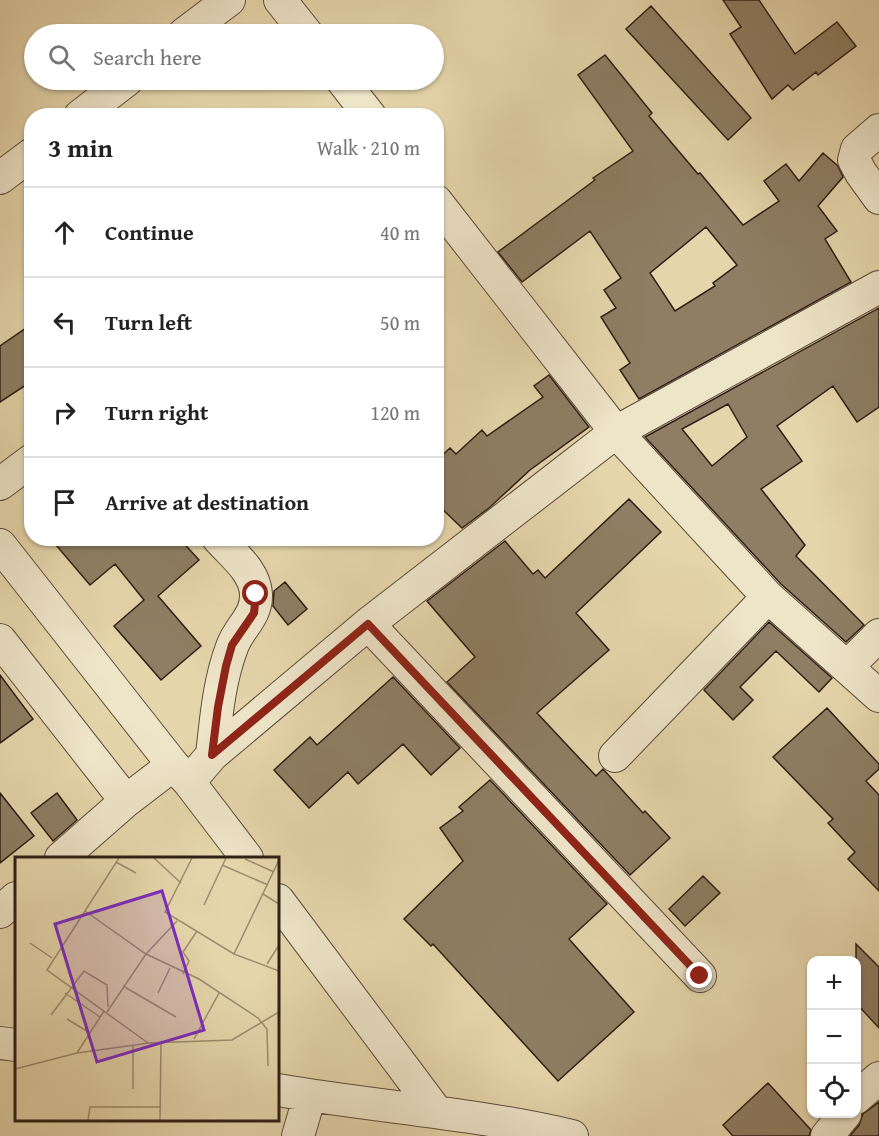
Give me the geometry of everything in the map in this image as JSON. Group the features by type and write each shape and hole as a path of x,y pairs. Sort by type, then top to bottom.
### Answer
{"street":[{"path":"197,24 229,0"},
{"path":"280,0 299,24"},
{"path":"90,108 114,90"},
{"path":"350,90 364,108"},
{"path":"879,130 857,149 854,160 879,198"},
{"path":"0,178 24,160"},
{"path":"444,211 616,432 768,597 879,696"},
{"path":"62,857 126,801 212,755 368,624 616,432 879,287"},
{"path":"0,484 24,466"},
{"path":"0,545 246,857"},
{"path":"212,755 226,666 232,645 254,613 256,594 251,574 225,546"},
{"path":"615,756 768,597"},
{"path":"368,624 700,976"},
{"path":"847,667 879,635"},
{"path":"0,640 126,801"},
{"path":"279,901 436,1111"},
{"path":"0,1043 15,1046"},
{"path":"861,1094 879,1078"},
{"path":"279,1090 436,1111 526,1132 573,1136"},
{"path":"298,1136 310,1095"},
{"path":"828,1136 841,1118"}],"building":[{"path":"723,0 759,0 795,54 837,22 856,46 818,75 816,72 793,90 788,85 772,99 730,34 741,27"},
{"path":"651,6 751,118 728,140 626,29"},
{"path":"605,55 652,113 649,116 743,225 779,201 764,181 786,164 799,181 823,153 838,166 843,177 818,206 837,231 825,239 851,282 639,399 620,370 630,363 601,317 616,308 604,290 621,278 590,231 522,282 498,252 595,180 593,178 633,151 578,75","holes":["706,227 737,265 713,283 715,286 675,311 650,273"]},
{"path":"879,308 879,407 857,422 833,386 777,426 802,461 761,489 805,545 796,556 864,625 846,642 781,584 645,437","holes":["728,404 747,437 712,466 682,429"]},
{"path":"24,330 24,386 0,402 0,346"},
{"path":"549,375 589,427 530,470 489,508 462,528 444,511 444,454 450,448 456,454 482,430 487,436 543,397 534,386"},
{"path":"629,499 661,532 576,613 609,650 537,713 596,776 603,769 643,813 645,811 670,838 630,875 447,682 475,657 427,601 505,541 533,574 538,570 545,578"},
{"path":"57,546 186,546 199,560 158,596 201,646 161,680 114,626 144,600 115,564 90,585"},
{"path":"285,582 307,609 288,625 273,606 274,591"},
{"path":"769,622 832,678 819,692 776,651 740,687 753,700 733,720 704,690"},
{"path":"0,675 33,719 0,743"},
{"path":"393,677 460,748 431,775 403,744 358,784 348,772 309,808 274,770 310,737 317,745"},
{"path":"827,708 879,764 879,769 866,781 879,795 879,891 848,859 855,852 828,823 833,819 773,757"},
{"path":"490,780 607,904 569,939 634,1012 558,1081 433,944 431,946 404,919 463,861 440,828 463,811 459,807"},
{"path":"0,793 34,836 0,863"},
{"path":"57,793 77,820 53,841 31,813"},
{"path":"703,876 720,893 685,926 669,909"},
{"path":"856,944 879,967 879,1028 861,1008 861,956 856,956"},
{"path":"768,1083 811,1130 809,1136 733,1136 723,1125"},
{"path":"879,1102 879,1136 850,1136 859,1125 863,1114"}],"route":[{"path":"256,594 254,613 232,645 226,666 212,755 368,624 700,976"}]}
